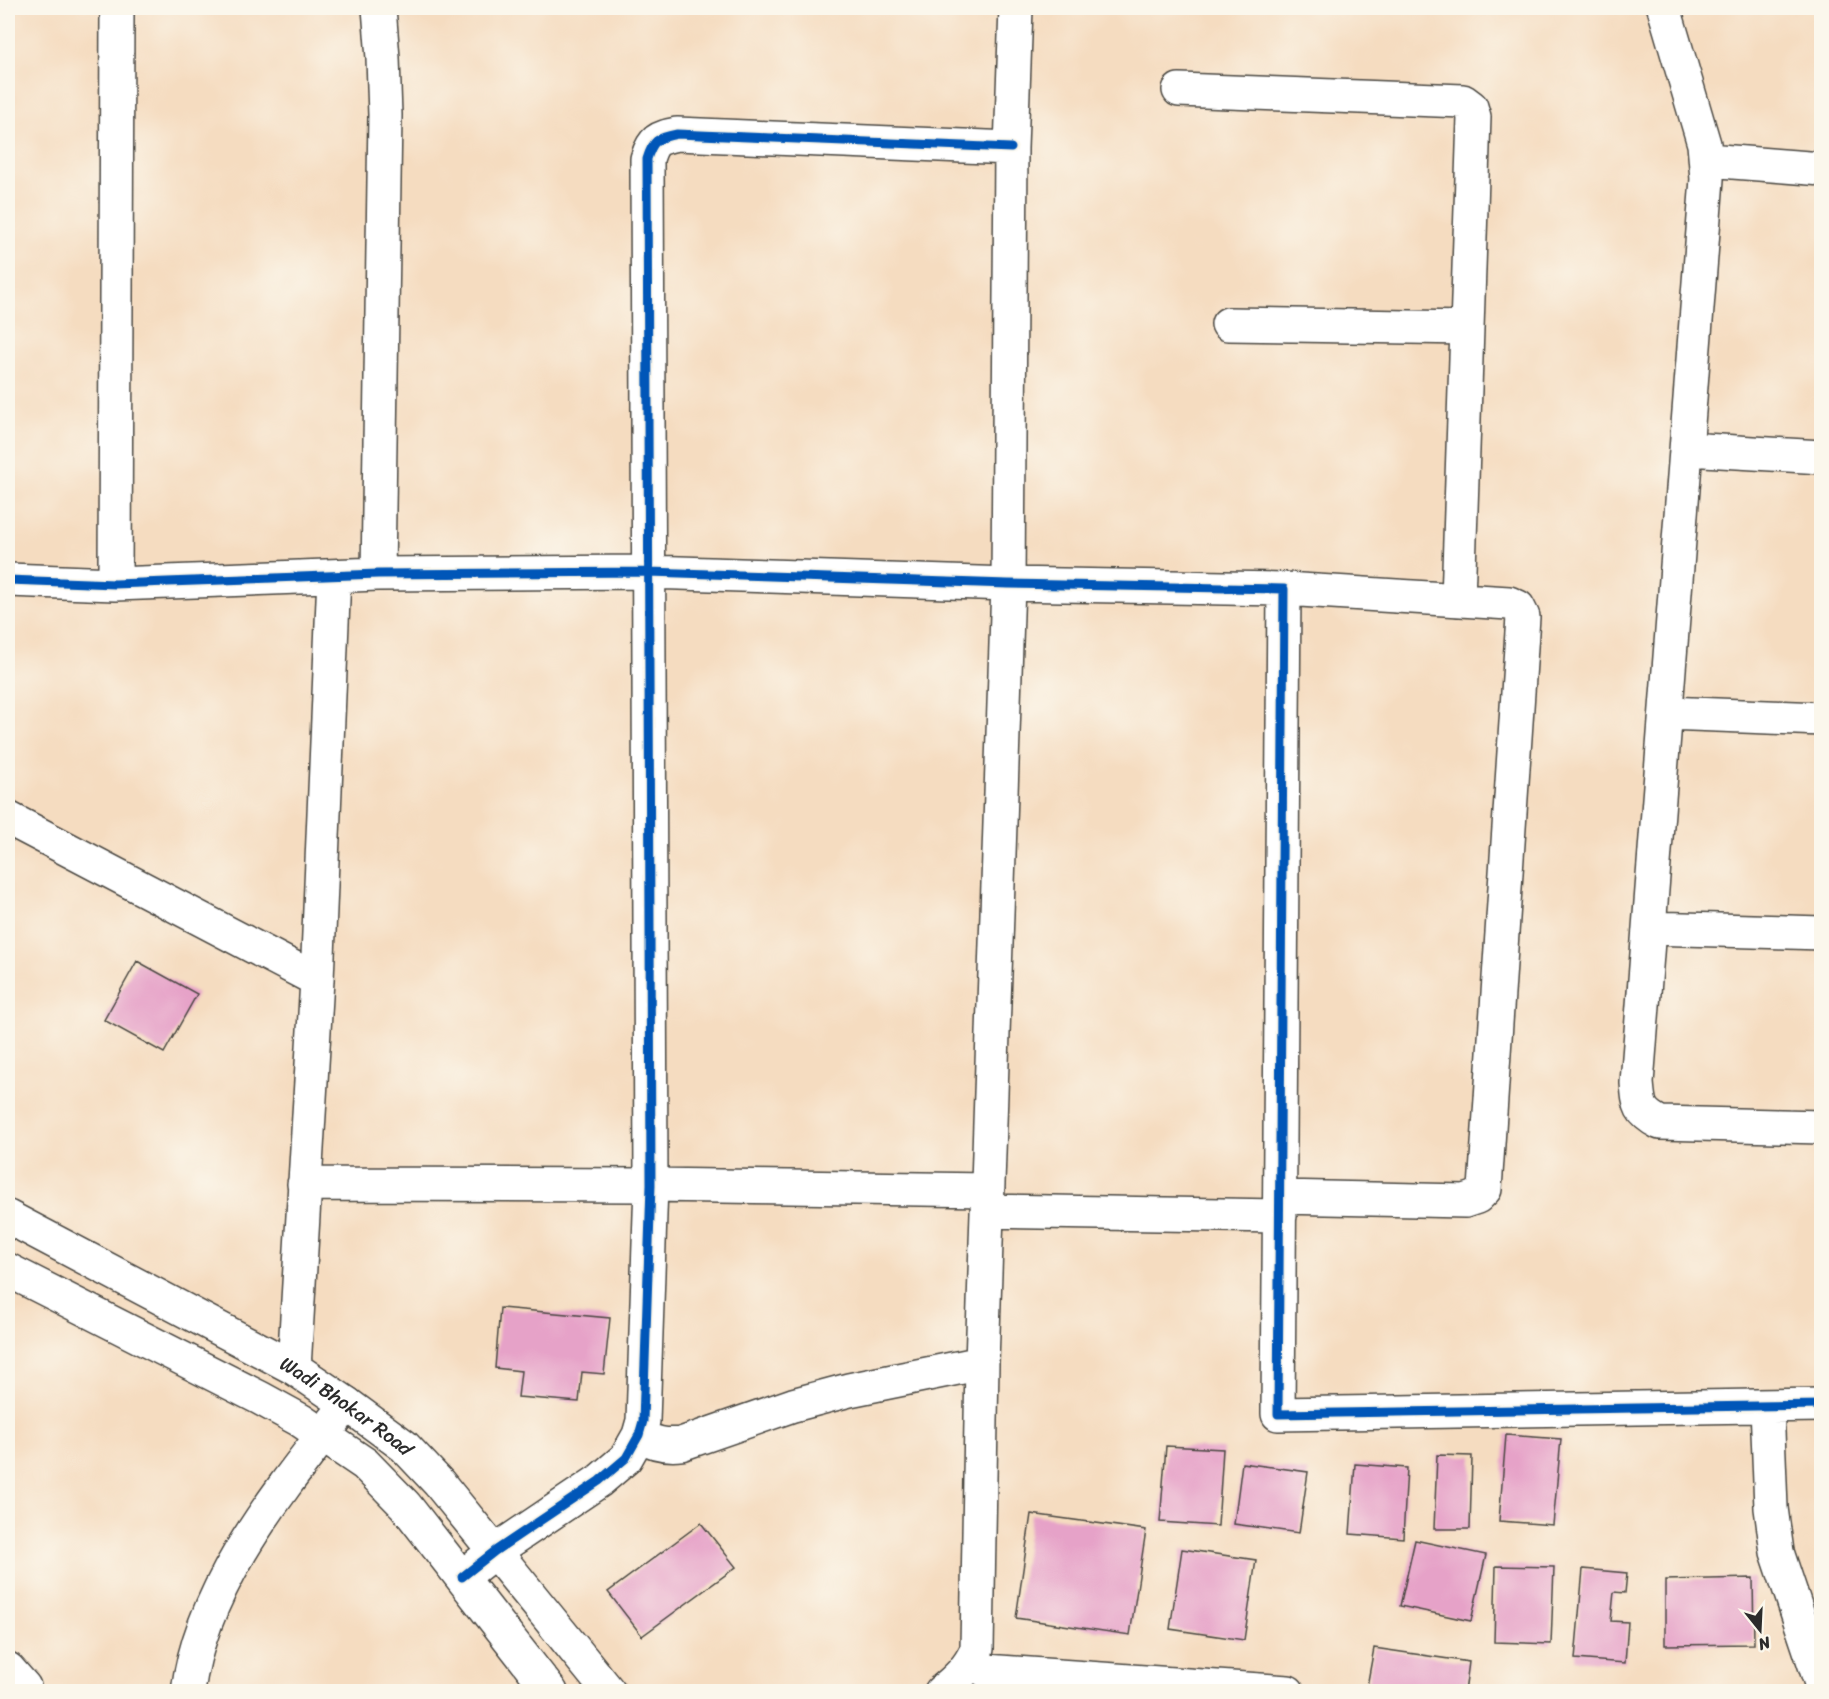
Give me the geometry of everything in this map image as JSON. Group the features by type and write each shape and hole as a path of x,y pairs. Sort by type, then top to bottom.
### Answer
{"street":[{"path":"115,584 117,8"},
{"path":"378,574 385,115 379,8"},
{"path":"987,1676 977,1649 982,1363 1008,584 1011,148 1016,8"},
{"path":"1664,8 1704,144 1707,179 1637,1083 1639,1104 1646,1115 1660,1123 1821,1127"},
{"path":"1179,90 1463,101 1471,107 1474,117 1458,600"},
{"path":"462,1577 495,1551 599,1481 626,1458 639,1435 643,1421 651,1185 647,159 652,145 662,137 677,134 1011,148"},
{"path":"1707,160 1821,169"},
{"path":"1228,324 1467,328"},
{"path":"1687,450 1821,457"},
{"path":"8,580 115,584 378,574 649,572 1008,584 1284,589 1509,603 1518,608 1523,617 1485,1189 1476,1197 1464,1201 1280,1207 987,1201 651,1185 304,1184"},
{"path":"294,1368 316,980 334,576"},
{"path":"1284,589 1278,1414 1821,1405"},
{"path":"1666,713 1821,719"},
{"path":"8,818 316,980"},
{"path":"1649,928 1821,933"},
{"name":"Wadi Bhokar Road","path":"8,1217 294,1368 404,1446 439,1483 609,1692"},
{"name":"Wadi Bhokar Road","path":"8,1270 260,1398 323,1435 365,1464 405,1505 551,1692"},
{"path":"639,1435 653,1442 681,1444 784,1408 849,1390 982,1363"},
{"path":"188,1692 206,1617 248,1538 347,1404"},
{"path":"1767,1406 1771,1508 1777,1552 1821,1686"},
{"path":"8,1669 24,1687 24,1692"},
{"path":"941,1692 957,1679 987,1676 1288,1692"}],"building":[{"path":"137,961 197,994 164,1053 104,1020"},
{"path":"500,1308 610,1318 604,1374 582,1372 579,1402 518,1397 521,1371 495,1368"},
{"path":"1506,1435 1561,1439 1553,1525 1499,1521"},
{"path":"1166,1446 1223,1449 1218,1526 1160,1522"},
{"path":"1437,1455 1472,1456 1470,1529 1434,1529"},
{"path":"1242,1463 1308,1472 1299,1533 1234,1524"},
{"path":"1355,1464 1407,1468 1403,1538 1350,1534"},
{"path":"1031,1514 1146,1530 1130,1635 1016,1618"},
{"path":"701,1523 736,1567 642,1636 608,1592"},
{"path":"1415,1540 1486,1555 1471,1621 1400,1606"},
{"path":"1182,1549 1256,1560 1244,1640 1170,1629"},
{"path":"1496,1566 1554,1567 1551,1644 1494,1642"},
{"path":"1583,1569 1627,1573 1625,1593 1614,1592 1611,1621 1628,1622 1625,1663 1575,1659"},
{"path":"1753,1578 1754,1644 1665,1645 1665,1580"},
{"path":"1374,1648 1469,1662 1465,1692 1366,1692"}],"cycle path":[{"path":"462,1577 495,1551 599,1481 626,1458 639,1435 643,1421 651,1185 647,159 649,153 657,141 677,134 1011,148"},
{"path":"8,580 115,584 378,574 649,572 1008,584 1284,589 1278,1414 1822,1405"}]}
